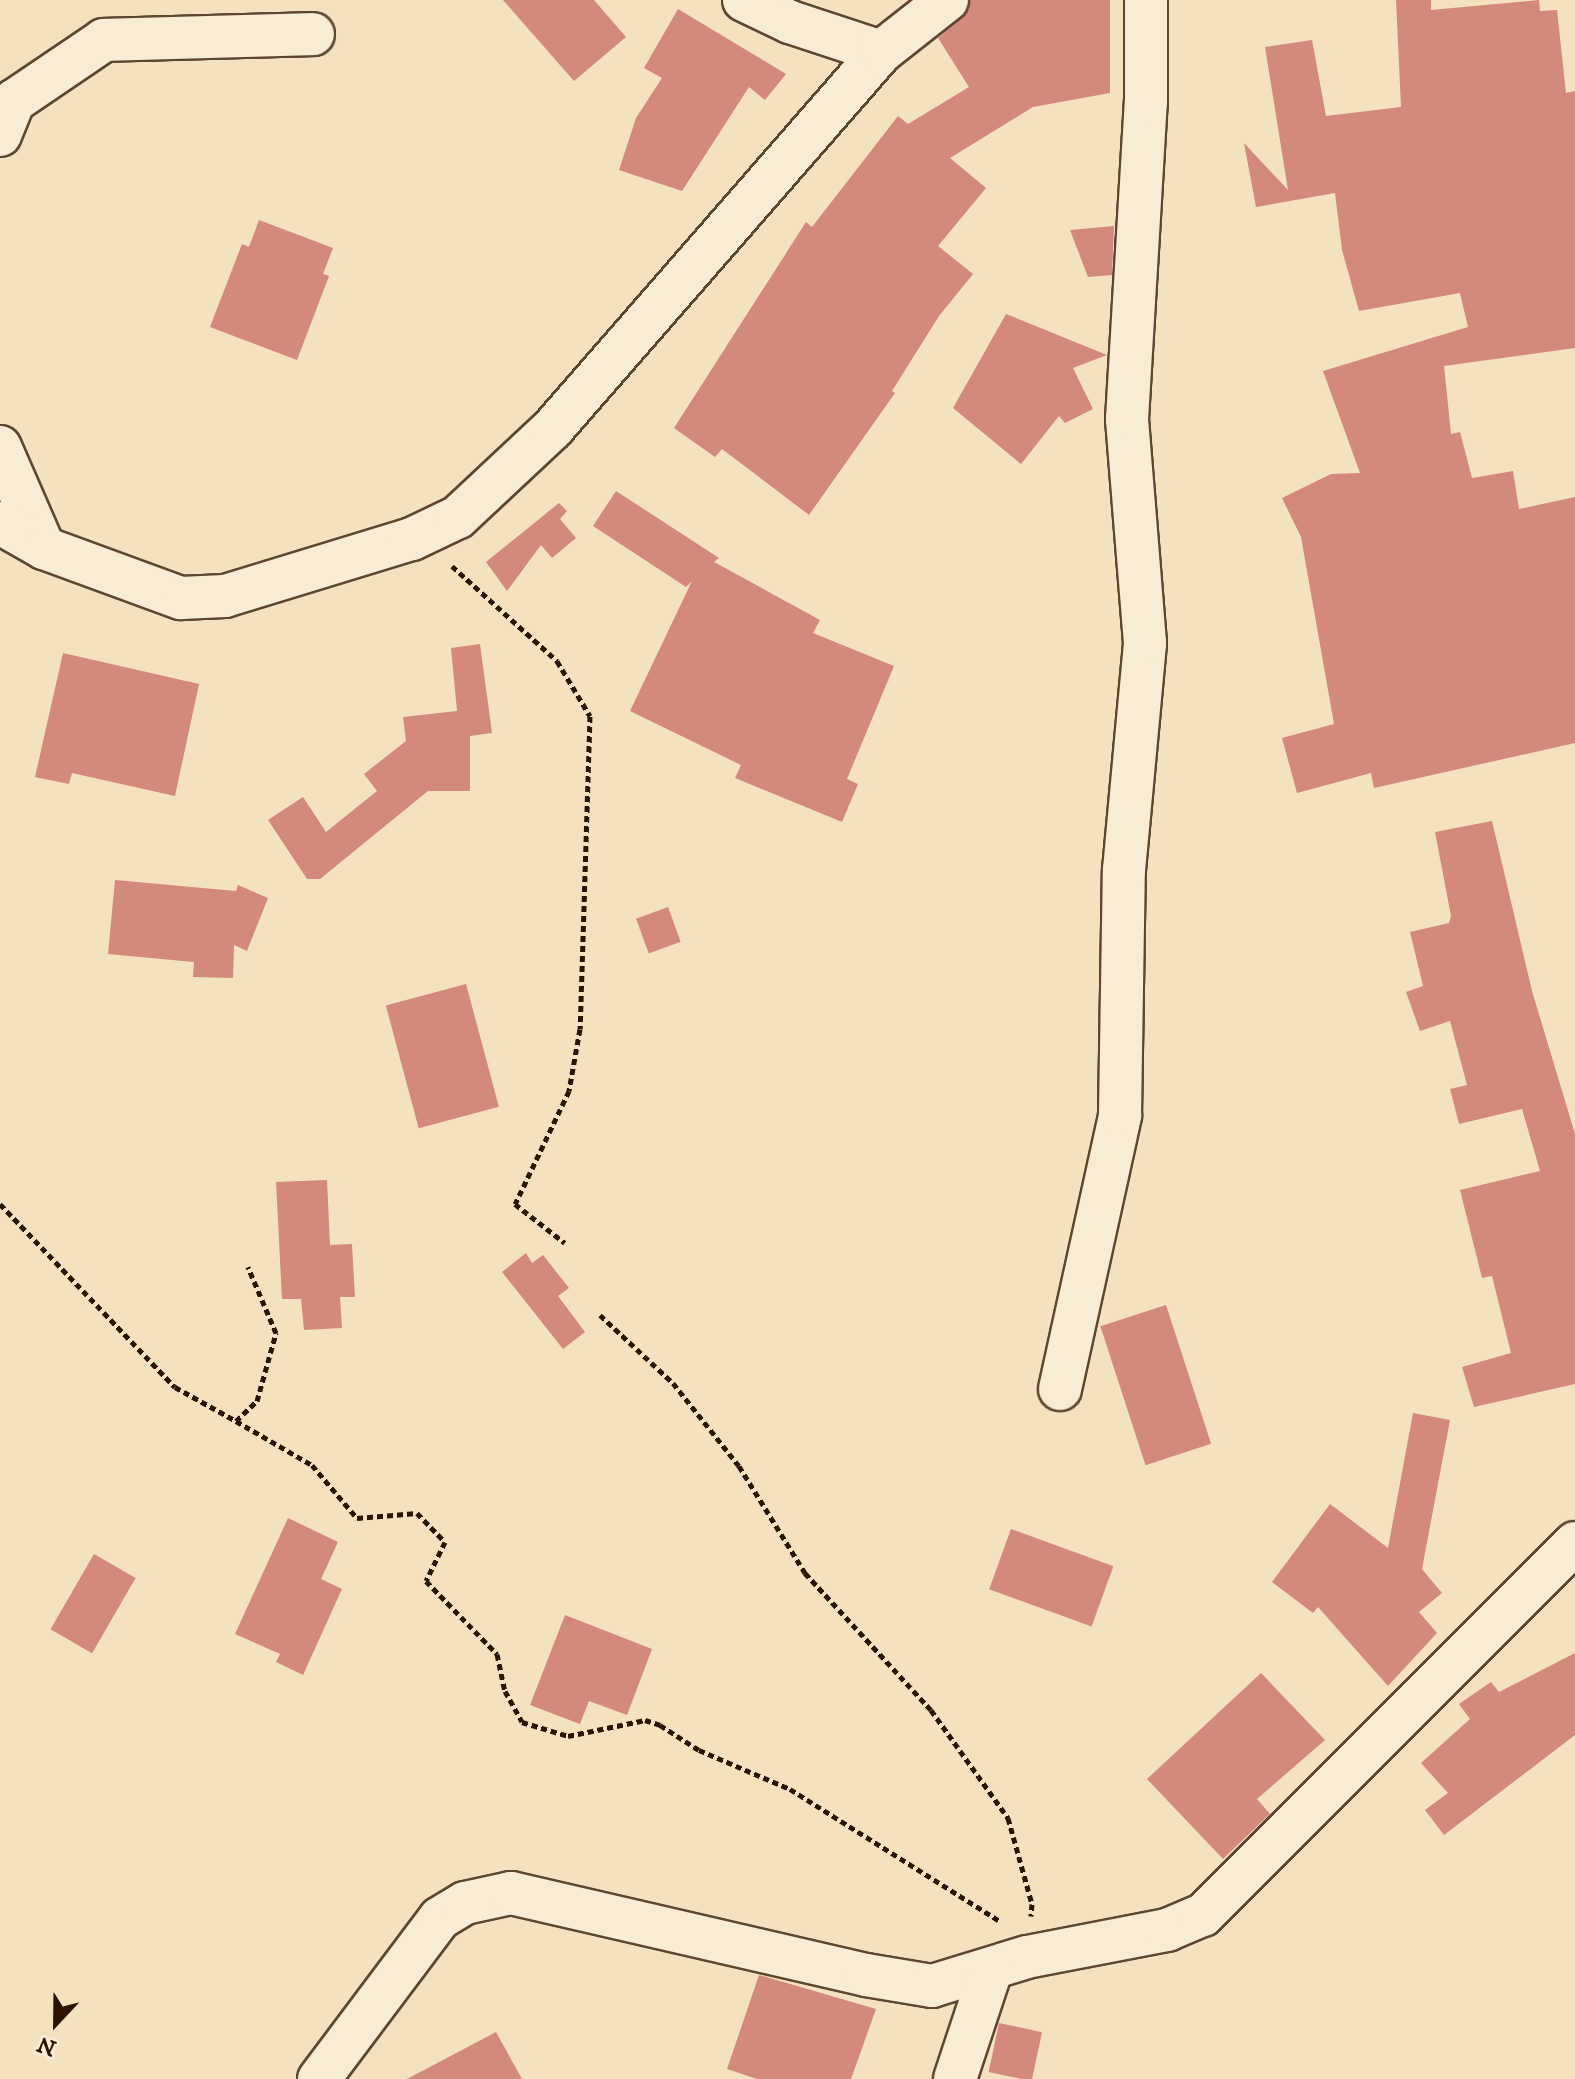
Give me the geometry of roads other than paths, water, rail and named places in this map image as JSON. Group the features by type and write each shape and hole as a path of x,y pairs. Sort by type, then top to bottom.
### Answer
{"street":[{"path":"744,0 790,22 881,52"},
{"path":"0,523 44,548 181,598 225,596 412,539 458,517 553,428 881,52 947,0"},
{"path":"1060,1389 1120,1115 1124,870 1145,643 1127,419 1146,102 1146,0"},
{"path":"0,135 14,101 104,40 313,34"},
{"path":"0,447 44,548"},
{"path":"319,2079 440,1918 465,1903 511,1893 880,1978 932,1986 1009,1964 1167,1930 1203,1915 1575,1543"},
{"path":"955,2079 1009,1964"}]}
